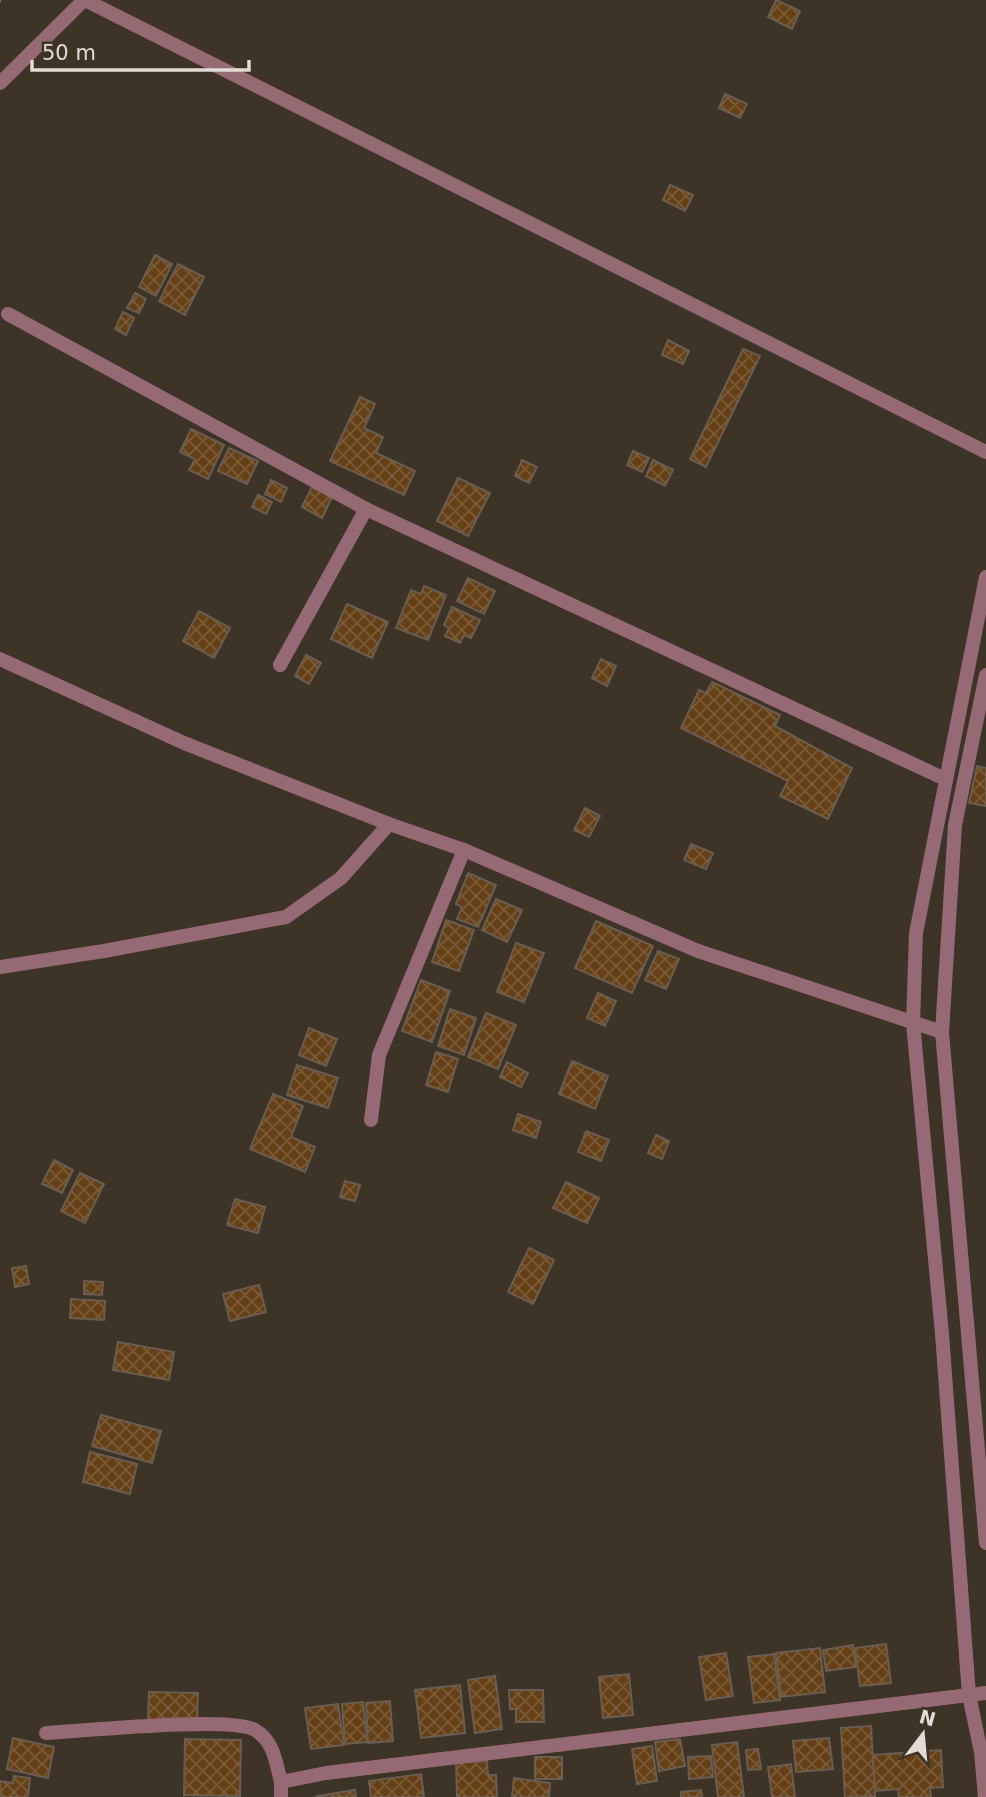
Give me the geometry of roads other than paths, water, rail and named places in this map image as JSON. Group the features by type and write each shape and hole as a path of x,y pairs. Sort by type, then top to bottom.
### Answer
{"street":[{"path":"0,83 84,0 986,452"},
{"path":"8,314 366,509 945,779"},
{"path":"280,665 366,509"},
{"path":"985,1797 983,1752 970,1695 942,1334 913,1023 916,933 986,578"},
{"path":"0,659 184,743 389,824 464,850 698,951 943,1032"},
{"path":"986,676 955,825 943,1032 986,1543"},
{"path":"0,967 104,951 286,917 341,878 389,824"},
{"path":"371,1120 380,1055 464,850"},
{"path":"281,1782 340,1772 986,1693"},
{"path":"46,1733 223,1724 255,1730 271,1745 281,1782 281,1797"}]}
